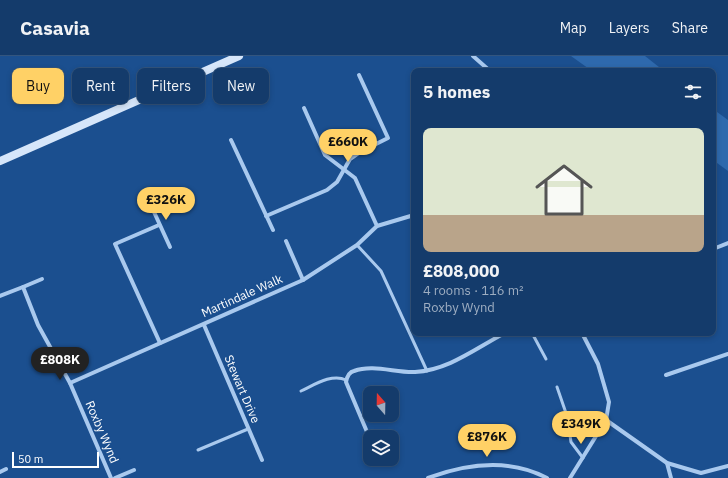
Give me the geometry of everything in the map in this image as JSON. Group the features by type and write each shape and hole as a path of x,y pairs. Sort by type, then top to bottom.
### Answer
{"street":[{"path":"0,161 239,56"},
{"path":"473,56 487,68"},
{"path":"266,216 327,190 337,182 345,171 350,159 360,152 388,138 359,75"},
{"path":"304,108 325,155 355,178 377,226"},
{"path":"231,140 273,230"},
{"path":"149,201 170,247"},
{"name":"Martindale Walk","path":"70,383 303,280 357,245 377,226 411,216"},
{"path":"160,225 115,244 160,343"},
{"path":"286,241 303,280"},
{"path":"716,248 728,243"},
{"path":"0,296 42,279"},
{"name":"Roxby Wynd","path":"23,287 38,325 70,383 111,478"},
{"name":"Stewart Drive","path":"204,325 262,460"},
{"path":"367,430 346,382 350,373 360,370 378,369 409,372 427,371 449,364 500,336"},
{"path":"570,478 606,420 609,402 598,364 584,336"},
{"path":"666,375 728,354"},
{"path":"606,420 667,463 701,473 728,466"},
{"path":"667,463 671,478"},
{"path":"428,478 451,470 477,465 509,466 538,473 547,478"},
{"path":"0,472 6,469"},
{"path":"115,478 134,470"}],"lane":[{"path":"357,245 381,272 427,371"},
{"path":"534,336 546,358"},
{"path":"301,391 331,378 340,377 346,380"},
{"path":"557,387 567,416 571,442 583,458"},
{"path":"198,450 248,429"}],"shaded area":[{"path":"571,56 645,56 660,68 588,68"},
{"path":"716,111 728,120 728,171 716,162"}]}
